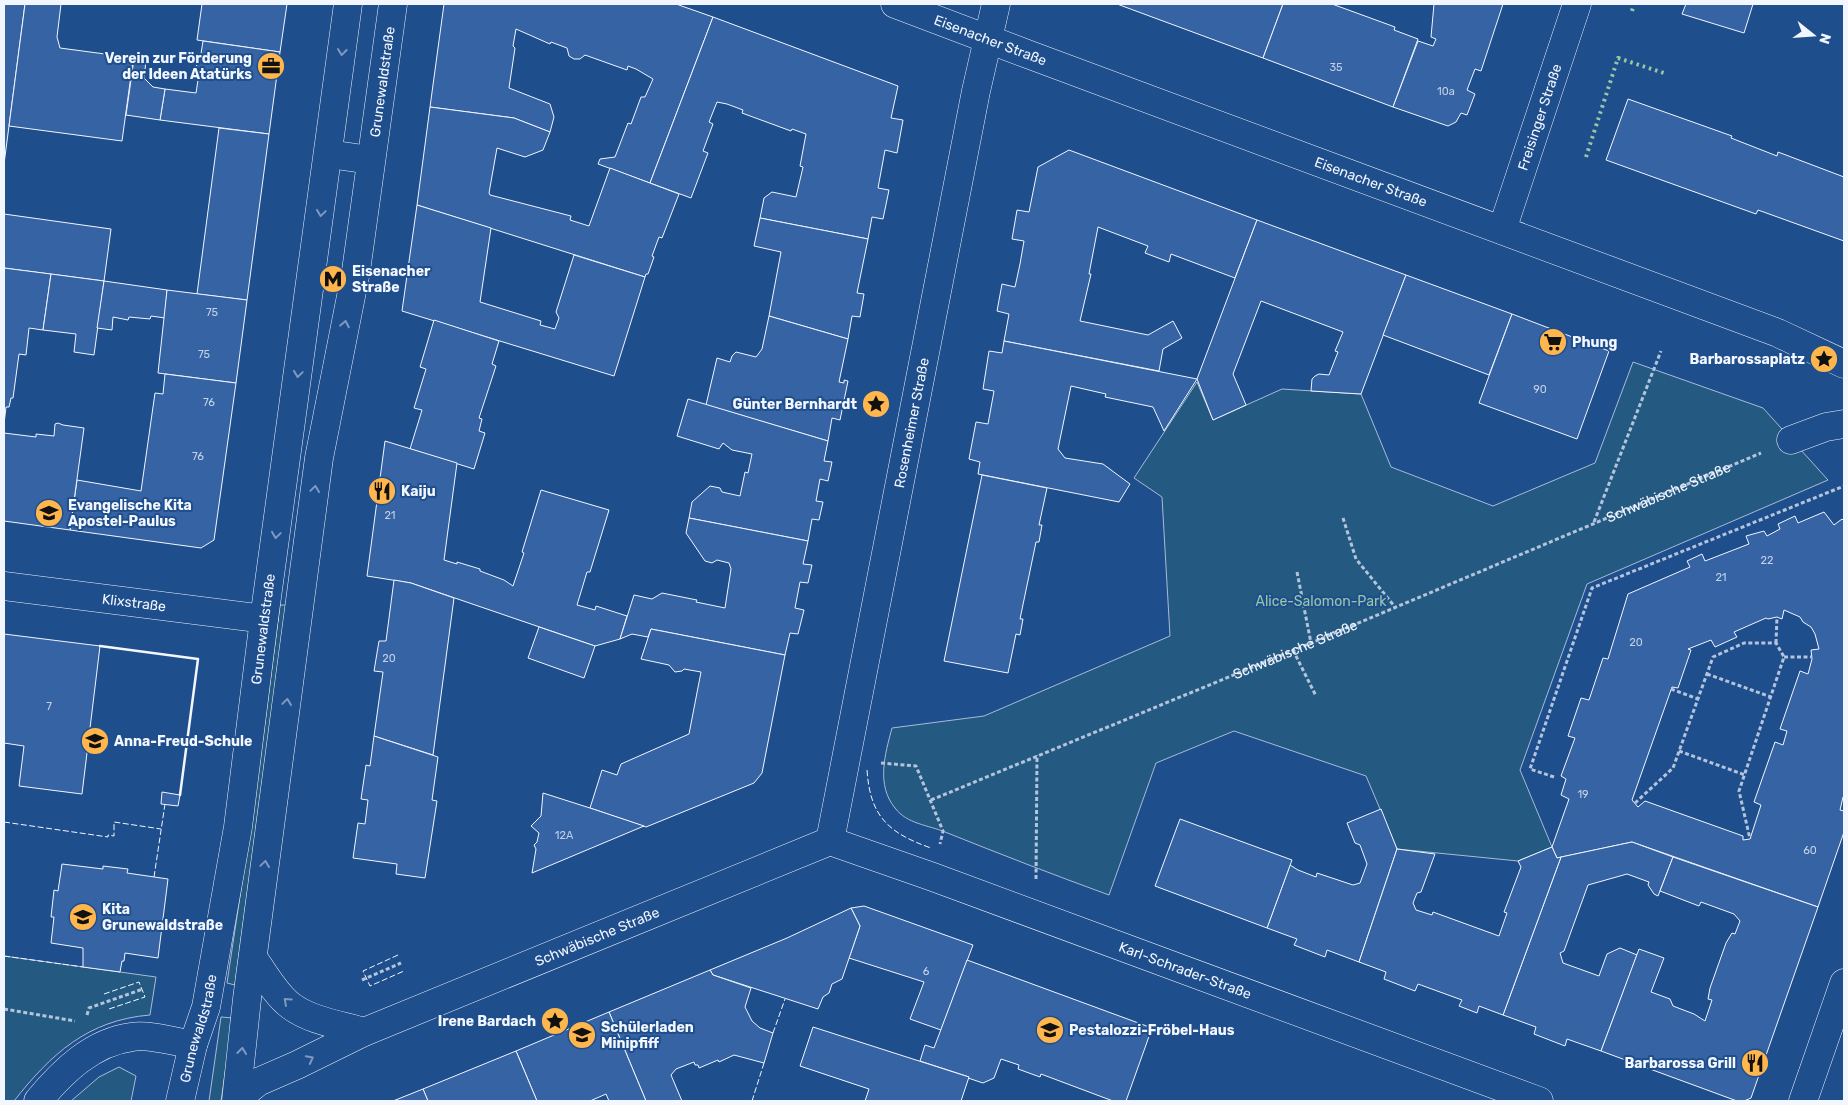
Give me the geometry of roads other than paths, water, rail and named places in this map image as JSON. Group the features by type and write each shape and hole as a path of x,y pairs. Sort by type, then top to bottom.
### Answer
{"street":[{"name":"Grunewaldstraße","path":"180,1101 193,1045 206,1008 238,827 264,619 348,4"},
{"name":"Grunewaldstraße","path":"237,1100 253,958 319,458 356,271 393,4"},
{"name":"Eisenacher Straße","path":"895,4 1778,333 1844,364"},
{"name":"Rosenheimer Straße","path":"830,841 975,97 996,4"},
{"name":"Freisinger Straße","path":"1502,230 1577,4"},
{"path":"329,154 370,160"},
{"path":"1792,440 1826,427 1844,424"},
{"name":"Klixstraße","path":"4,586 264,619"},
{"name":"Karl-Schrader-Straße","path":"830,841 933,877 1540,1101"},
{"name":"Schwäbische Straße","path":"237,1100 258,1082 297,1066 364,1032 830,841"},
{"path":"253,958 279,994 292,1006 305,1014 364,1032"},
{"path":"1803,1101 1844,983"},
{"path":"38,1101 50,1086 76,1061 104,1044 133,1036 193,1045"}],"place":[{"name":"Verein zur Förderung der Ideen Atatürks","path":"271,66"},
{"name":"Eisenacher Straße","path":"333,279"},
{"name":"Phung","path":"1553,342"},
{"name":"Barbarossaplatz","path":"1824,359"},
{"name":"Günter Bernhardt","path":"876,404"},
{"name":"Kaiju","path":"382,491"},
{"name":"Evangelische Kita Apostel-Paulus","path":"49,513"},
{"name":"Anna-Freud-Schule","path":"95,741"},
{"name":"Kita Grunewaldstraße","path":"83,917"},
{"name":"Irene Bardach","path":"555,1021"},
{"name":"Pestalozzi-Fröbel-Haus","path":"1050,1030"},
{"name":"Schülerladen Minipfiff","path":"582,1035"},
{"name":"Barbarossa Grill","path":"1755,1063"}],"park label":[{"name":"Alice-Salomon-Park","path":"1321,601"}]}
